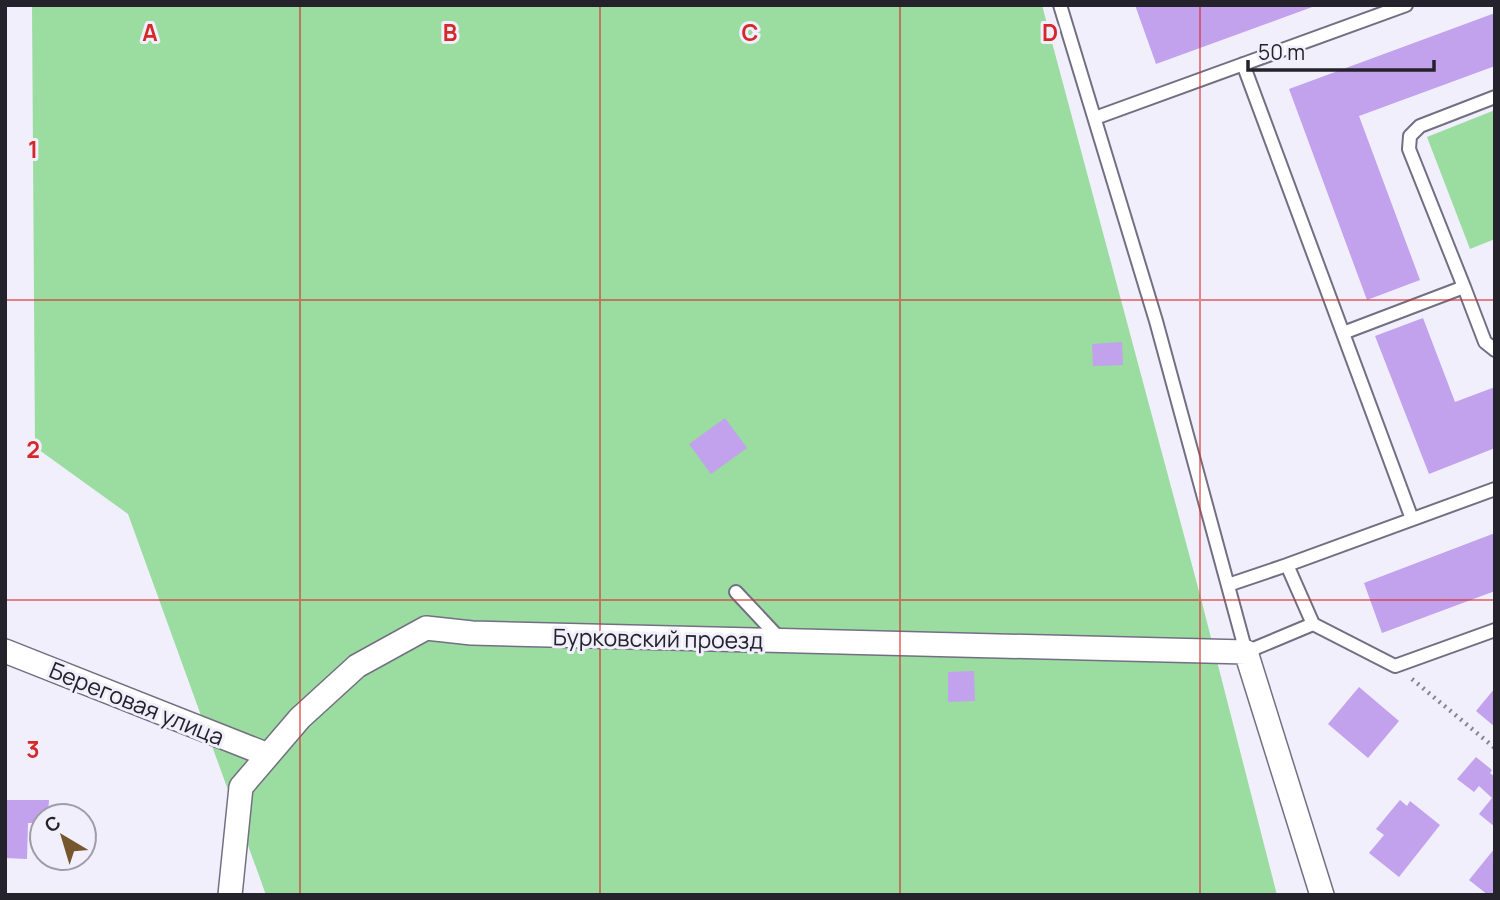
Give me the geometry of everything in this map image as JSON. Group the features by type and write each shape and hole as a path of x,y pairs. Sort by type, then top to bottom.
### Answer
{"street":[{"name":"Бурковский проезд","path":"230,895 241,786 300,718 357,666 426,628 472,633 1246,652"},
{"name":"Береговая улица","path":"5,651 268,755"},
{"path":"1246,652 1322,895"}],"lane":[{"path":"1060,5 1156,321 1246,652 1313,624"},
{"path":"1095,118 1399,6"},
{"path":"1243,64 1412,519"},
{"path":"1495,97 1420,126 1410,136 1409,149 1485,342 1495,350"},
{"path":"1343,333 1464,287"},
{"path":"1228,585 1495,489"},
{"path":"1287,565 1313,624 1395,666 1495,630"},
{"path":"736,592 782,641"}],"path":[{"path":"1395,666 1495,748"}],"green space":[{"path":"32,5 1042,5 1200,595 1277,895 266,895 128,514 35,447"},
{"path":"1495,110 1495,239 1470,249 1427,137"}],"building":[{"path":"1135,5 1315,5 1315,6 1156,64"},
{"path":"1495,13 1495,66 1359,116 1420,280 1367,300 1289,89"},
{"path":"1423,318 1455,402 1495,387 1495,448 1429,474 1375,336"},
{"path":"1122,342 1123,365 1093,366 1092,344"},
{"path":"725,418 747,448 711,474 689,444"},
{"path":"1495,533 1495,591 1382,633 1364,583"},
{"path":"974,671 975,701 948,702 948,672"},
{"path":"1359,687 1399,721 1368,758 1328,724"},
{"path":"1495,688 1495,727 1476,711"},
{"path":"1476,757 1492,770 1490,773 1495,777 1495,827 1479,814 1492,798 1479,786 1474,792 1457,779"},
{"path":"5,800 49,800 28,802 27,859 5,858"},
{"path":"1400,800 1407,806 1410,801 1440,825 1399,877 1369,853 1384,835 1376,829"},
{"path":"1495,848 1495,895 1488,895 1469,880"}]}
